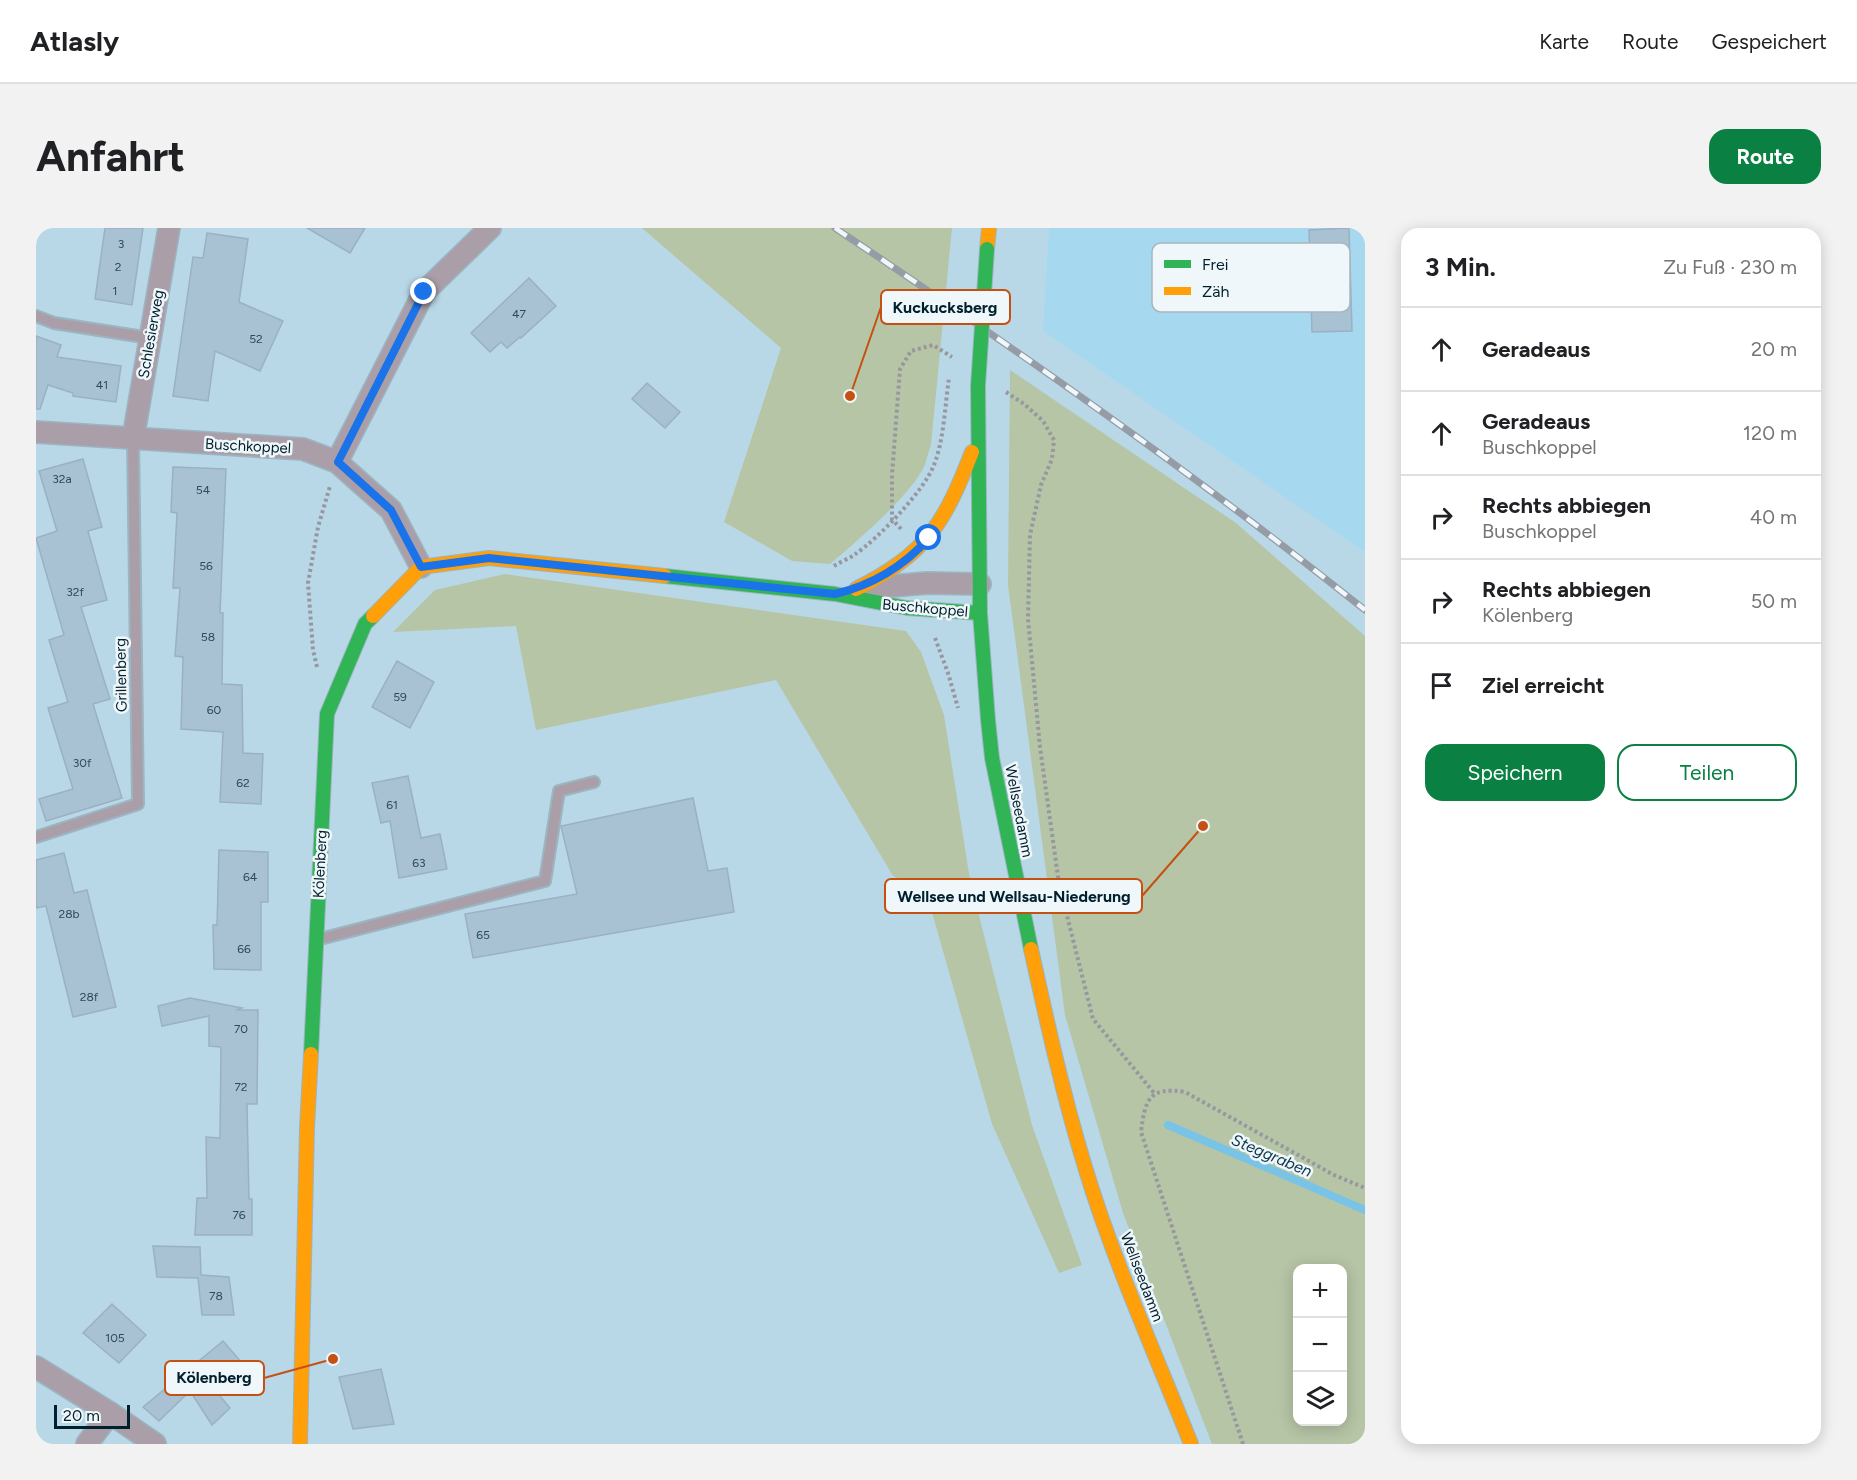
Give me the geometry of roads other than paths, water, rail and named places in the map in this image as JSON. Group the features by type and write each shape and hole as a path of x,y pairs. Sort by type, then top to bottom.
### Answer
{"street":[{"name":"Schlesierweg","path":"133,439 169,228"},
{"path":"338,462 424,292 490,228"},
{"name":"Wellseedamm","path":"989,228 978,386 978,438 980,613 992,758 1015,876 1085,1167 1104,1224 1191,1444"},
{"name":"Buschkoppel","path":"36,432 303,449 338,462 391,510 421,567 489,558 845,591 927,583 980,584"},
{"path":"845,591 898,567 929,538 941,521 958,488 978,438"},
{"name":"Kölenberg","path":"300,1444 308,1127 327,714 365,624 421,567"},
{"name":"Buschkoppel","path":"845,591 886,605 928,611 980,613"},
{"path":"36,1367 155,1444"},
{"path":"87,1444 110,1413"}],"lane":[{"path":"36,316 54,323 150,338"},
{"name":"Grillenberg","path":"36,837 138,804 133,439"},
{"path":"316,940 545,881 559,791 594,782"}],"waterway":[{"name":"Steggraben","path":"1168,1125 1365,1210"}],"railway":[{"path":"835,228 1104,413 1236,510 1365,610"}],"place":[{"name":"Kuckucksberg","path":"850,396"},
{"name":"Wellsee und Wellsau-Niederung","path":"1203,826"},
{"name":"Kölenberg","path":"333,1359"}]}
